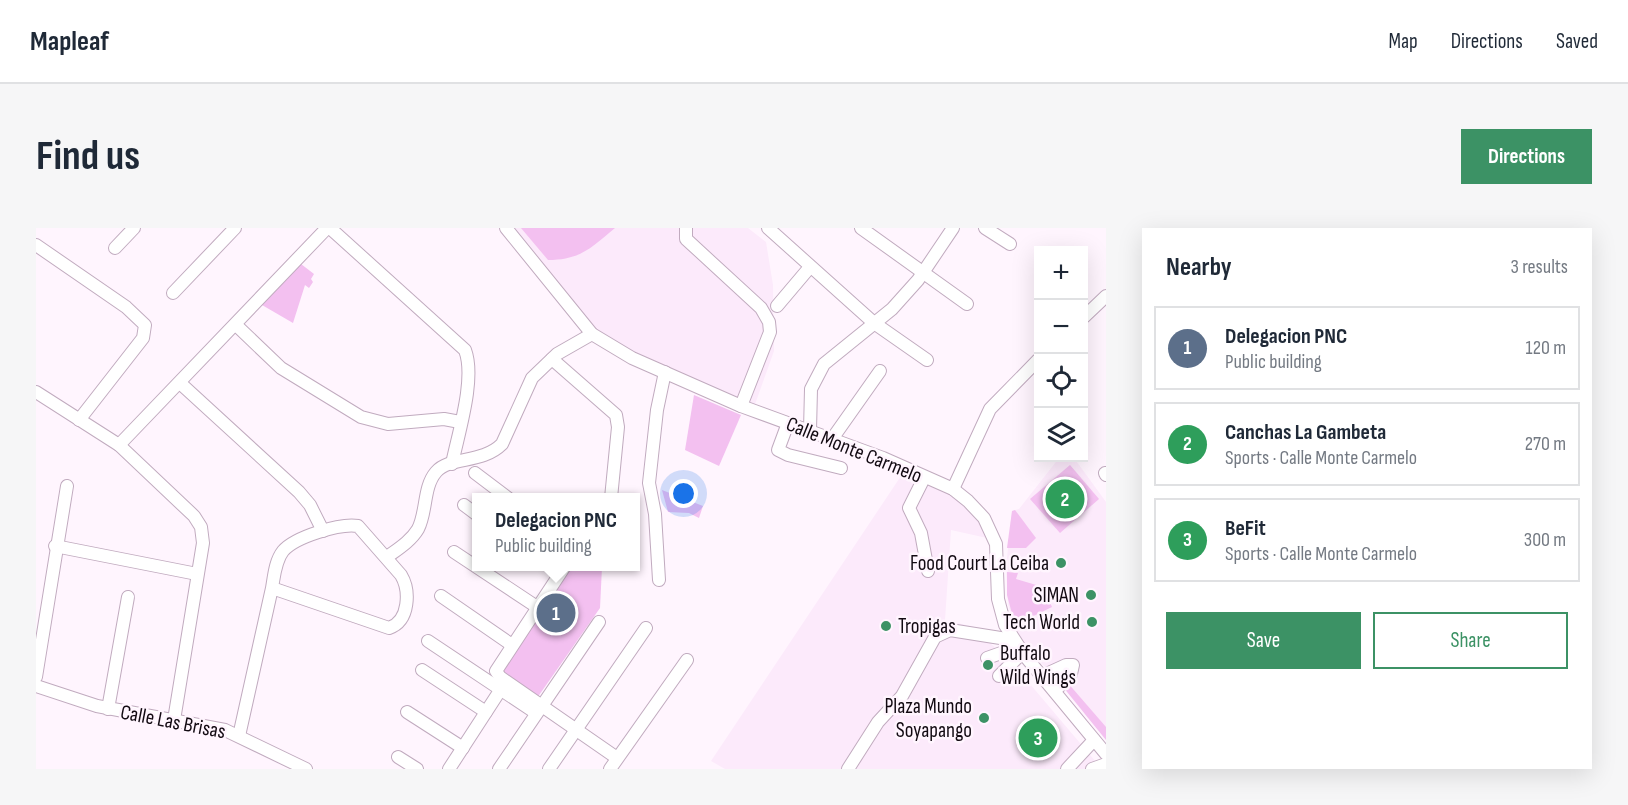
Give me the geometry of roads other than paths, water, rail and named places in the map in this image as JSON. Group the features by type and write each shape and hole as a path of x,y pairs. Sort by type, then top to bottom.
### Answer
{"street":[{"path":"115,248 134,228"},
{"path":"173,293 235,228"},
{"path":"119,445 328,228 465,350 469,367 452,464"},
{"name":"Calle Monte Carmelo","path":"506,228 592,334 632,358 741,406 810,430 953,489 968,501 991,531 998,559 998,599 1005,625 1018,646 1106,754"},
{"path":"686,228 686,239 762,308 769,322 769,338 741,406"},
{"path":"768,228 874,323 927,360"},
{"path":"861,228 967,304"},
{"path":"810,430 811,389 824,364 892,309 924,271 953,228"},
{"path":"985,228 1010,244"},
{"path":"36,245 126,307 145,325 143,338 79,420"},
{"path":"777,306 810,267"},
{"path":"1088,312 1106,296"},
{"path":"236,325 267,358 361,417 388,424 444,419 460,422"},
{"path":"387,557 416,532 433,477 437,471 452,464 486,456 502,444 532,378 552,358 592,334"},
{"path":"552,358 616,415 618,427 611,493"},
{"path":"953,489 990,409 1034,364"},
{"path":"832,439 880,371"},
{"path":"659,580 655,514 649,483 657,410 664,372"},
{"path":"180,383 299,492 310,505 324,531"},
{"path":"36,392 119,445 198,521 203,543 174,720"},
{"path":"788,423 778,450 788,455 841,468"},
{"path":"475,473 501,493"},
{"path":"924,478 909,508 921,532 928,571"},
{"path":"36,677 55,546 67,486"},
{"path":"464,505 472,511"},
{"path":"239,736 272,588 279,559 284,550 298,540 324,531 345,525 358,526 387,557 406,583 408,591 402,616 394,626 389,628 272,588"},
{"path":"55,546 197,574"},
{"path":"454,552 472,564"},
{"path":"483,571 537,607"},
{"path":"538,709 497,675 497,667 558,571"},
{"path":"441,596 512,645"},
{"path":"108,709 128,597"},
{"path":"499,769 599,622"},
{"path":"549,769 646,628"},
{"path":"848,769 878,722 902,696 935,638 950,630 1018,646"},
{"path":"428,641 501,689 575,730 618,758"},
{"path":"987,658 1018,646"},
{"path":"999,676 1018,646"},
{"path":"610,769 687,660"},
{"path":"1042,676 1066,665 1073,666 1071,674 1055,691"},
{"path":"422,670 486,712"},
{"name":"Calle Las Brisas","path":"36,686 108,709 216,728 239,736 306,769"},
{"path":"449,769 501,689"},
{"path":"407,712 463,748"},
{"path":"1067,769 1094,740"},
{"path":"398,757 417,769"},
{"path":"1092,769 1106,764"}],"place":[{"name":"Canchas La Gambeta","path":"1065,499"},
{"name":"Food Court La Ceiba","path":"1061,563"},
{"name":"SIMAN","path":"1091,595"},
{"name":"Delegacion PNC","path":"556,613"},
{"name":"Tech World","path":"1092,622"},
{"name":"Tropigas","path":"886,626"},
{"name":"Buffalo Wild Wings","path":"988,665"},
{"name":"Plaza Mundo Soyapango","path":"984,718"},
{"name":"BeFit","path":"1038,738"}]}
